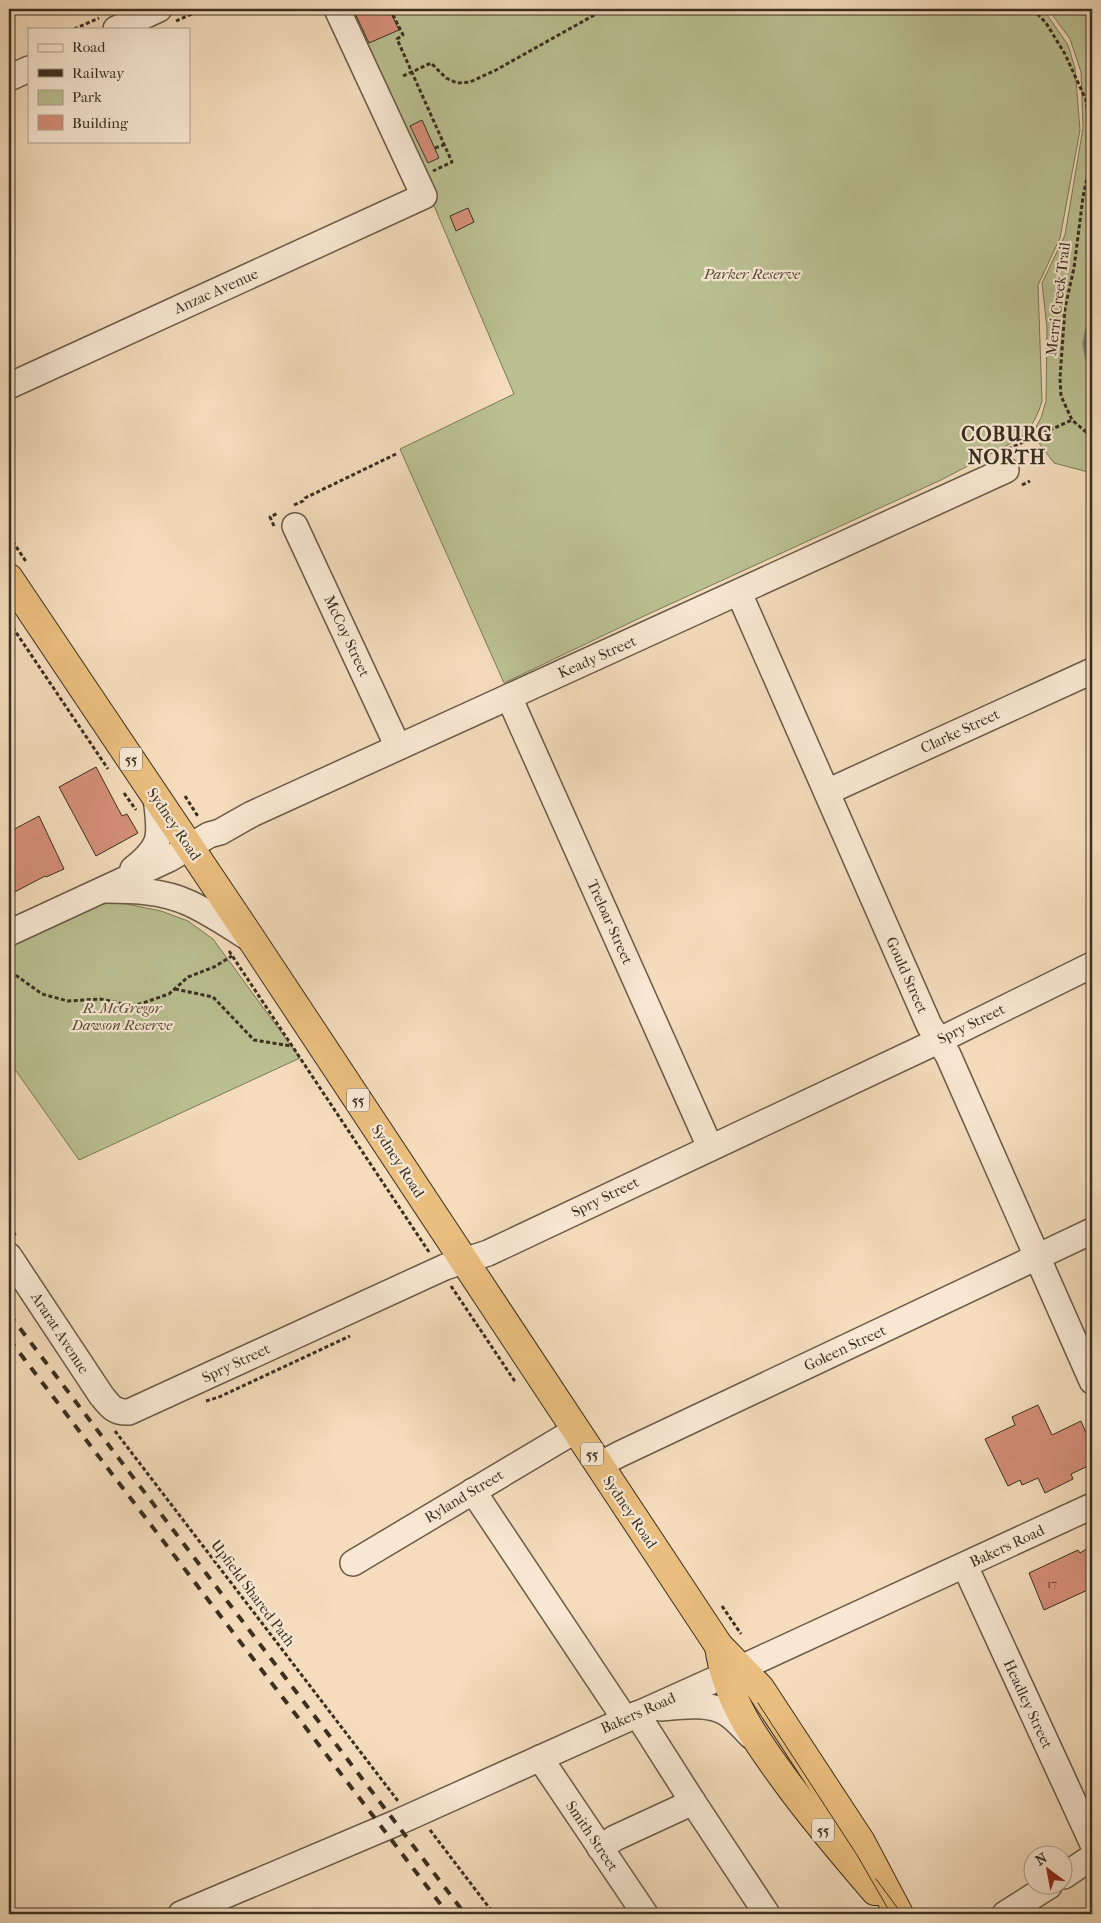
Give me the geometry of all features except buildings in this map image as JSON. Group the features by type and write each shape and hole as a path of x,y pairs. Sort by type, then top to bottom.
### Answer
{"highway":[{"name":"Sydney Road","path":"9,578 146,804 190,847 242,948 464,1261 719,1646 733,1671 734,1701 757,1741 820,1827 895,1914"},
{"name":"Sydney Road","path":"733,1671 760,1688 861,1842 899,1914"}],"street":[{"path":"337,9 420,188"},
{"path":"120,28 164,17"},
{"path":"9,78 28,69"},
{"name":"Anzac Avenue","path":"12,378 420,188"},
{"name":"Keady Street","path":"108,886 169,859 209,835 220,832 252,814 1006,470"},
{"name":"McCoy Street","path":"295,526 398,747"},
{"name":"Gould Street","path":"740,593 929,1025 948,1055 1092,1381"},
{"name":"Clarke Street","path":"827,792 1092,671"},
{"name":"Treloar Street","path":"509,697 710,1147"},
{"path":"9,933 108,886 144,860 156,844 160,832 146,804"},
{"path":"108,886 165,895 188,902 242,948"},
{"name":"Spry Street","path":"112,1417 130,1412 445,1266 488,1253 940,1040 1092,965"},
{"name":"Goleen Street","path":"599,1466 629,1449 1092,1231"},
{"name":"Ararat Avenue","path":"9,1256 100,1395 112,1417"},
{"name":"Ryland Street","path":"353,1563 576,1430"},
{"path":"473,1491 636,1714 768,1914"},
{"name":"Bakers Road","path":"181,1914 211,1908 965,1566 1092,1506"},
{"name":"Headley Street","path":"965,1566 1092,1842"},
{"path":"636,1714 692,1706 715,1709 728,1714 757,1741"},
{"name":"Smith Street","path":"540,1758 644,1914"},
{"path":"600,1848 615,1838 693,1802"},
{"path":"1074,1869 1092,1857"},
{"path":"1005,1914 1033,1896"}],"path":[{"path":"164,17 203,9"},
{"path":"390,9 403,35 397,39 452,162 420,188"},
{"path":"402,76 431,63 446,78 457,83 470,82 496,70 605,9"},
{"path":"1033,9 1046,23 1065,54 1086,100 1092,143"},
{"path":"435,148 444,145"},
{"name":"Merri Creek Trail","path":"1092,154 1083,197 1074,268 1065,308 1060,378 1061,396 1072,420 1092,437"},
{"path":"1026,440 1072,420"},
{"path":"303,501 305,498 396,454"},
{"path":"9,622 109,771"},
{"path":"123,790 146,804"},
{"path":"9,975 17,976 42,994 68,1001 100,999 134,1006 169,994 188,977 214,967 242,948"},
{"path":"174,989 213,997 254,1040 292,1047"},
{"path":"424,1258 428,1251"},
{"name":"Upfield Shared Path","path":"112,1417 400,1803 416,1814 444,1847 494,1914"}],"green space":[{"name":"Parker Reserve","path":"341,9 1043,9 1068,45 1075,68 1080,130 1060,238 1038,285 1042,401 1031,425 1021,438 941,480 642,617 504,683 400,449 514,394 423,180"},
{"path":"1048,9 1092,9 1092,473 1054,463 1032,434 1041,418 1046,401 1047,328 1042,283 1065,235 1083,128 1081,72 1070,39"},
{"name":"R. McGregor Dawson Reserve","path":"117,902 161,911 188,921 213,939 300,1058 79,1160 9,1061 9,944 97,905"}],"waterway":[{"path":"1092,306 1085,344 1092,381"}],"tram line":[{"path":"758,1703 857,1855 891,1914"},
{"path":"876,1879 902,1914"}],"railway":[{"path":"9,1314 465,1914"},
{"path":"9,1339 448,1914"}],"district":[{"name":"COBURG NORTH","path":"1007,446"}]}
